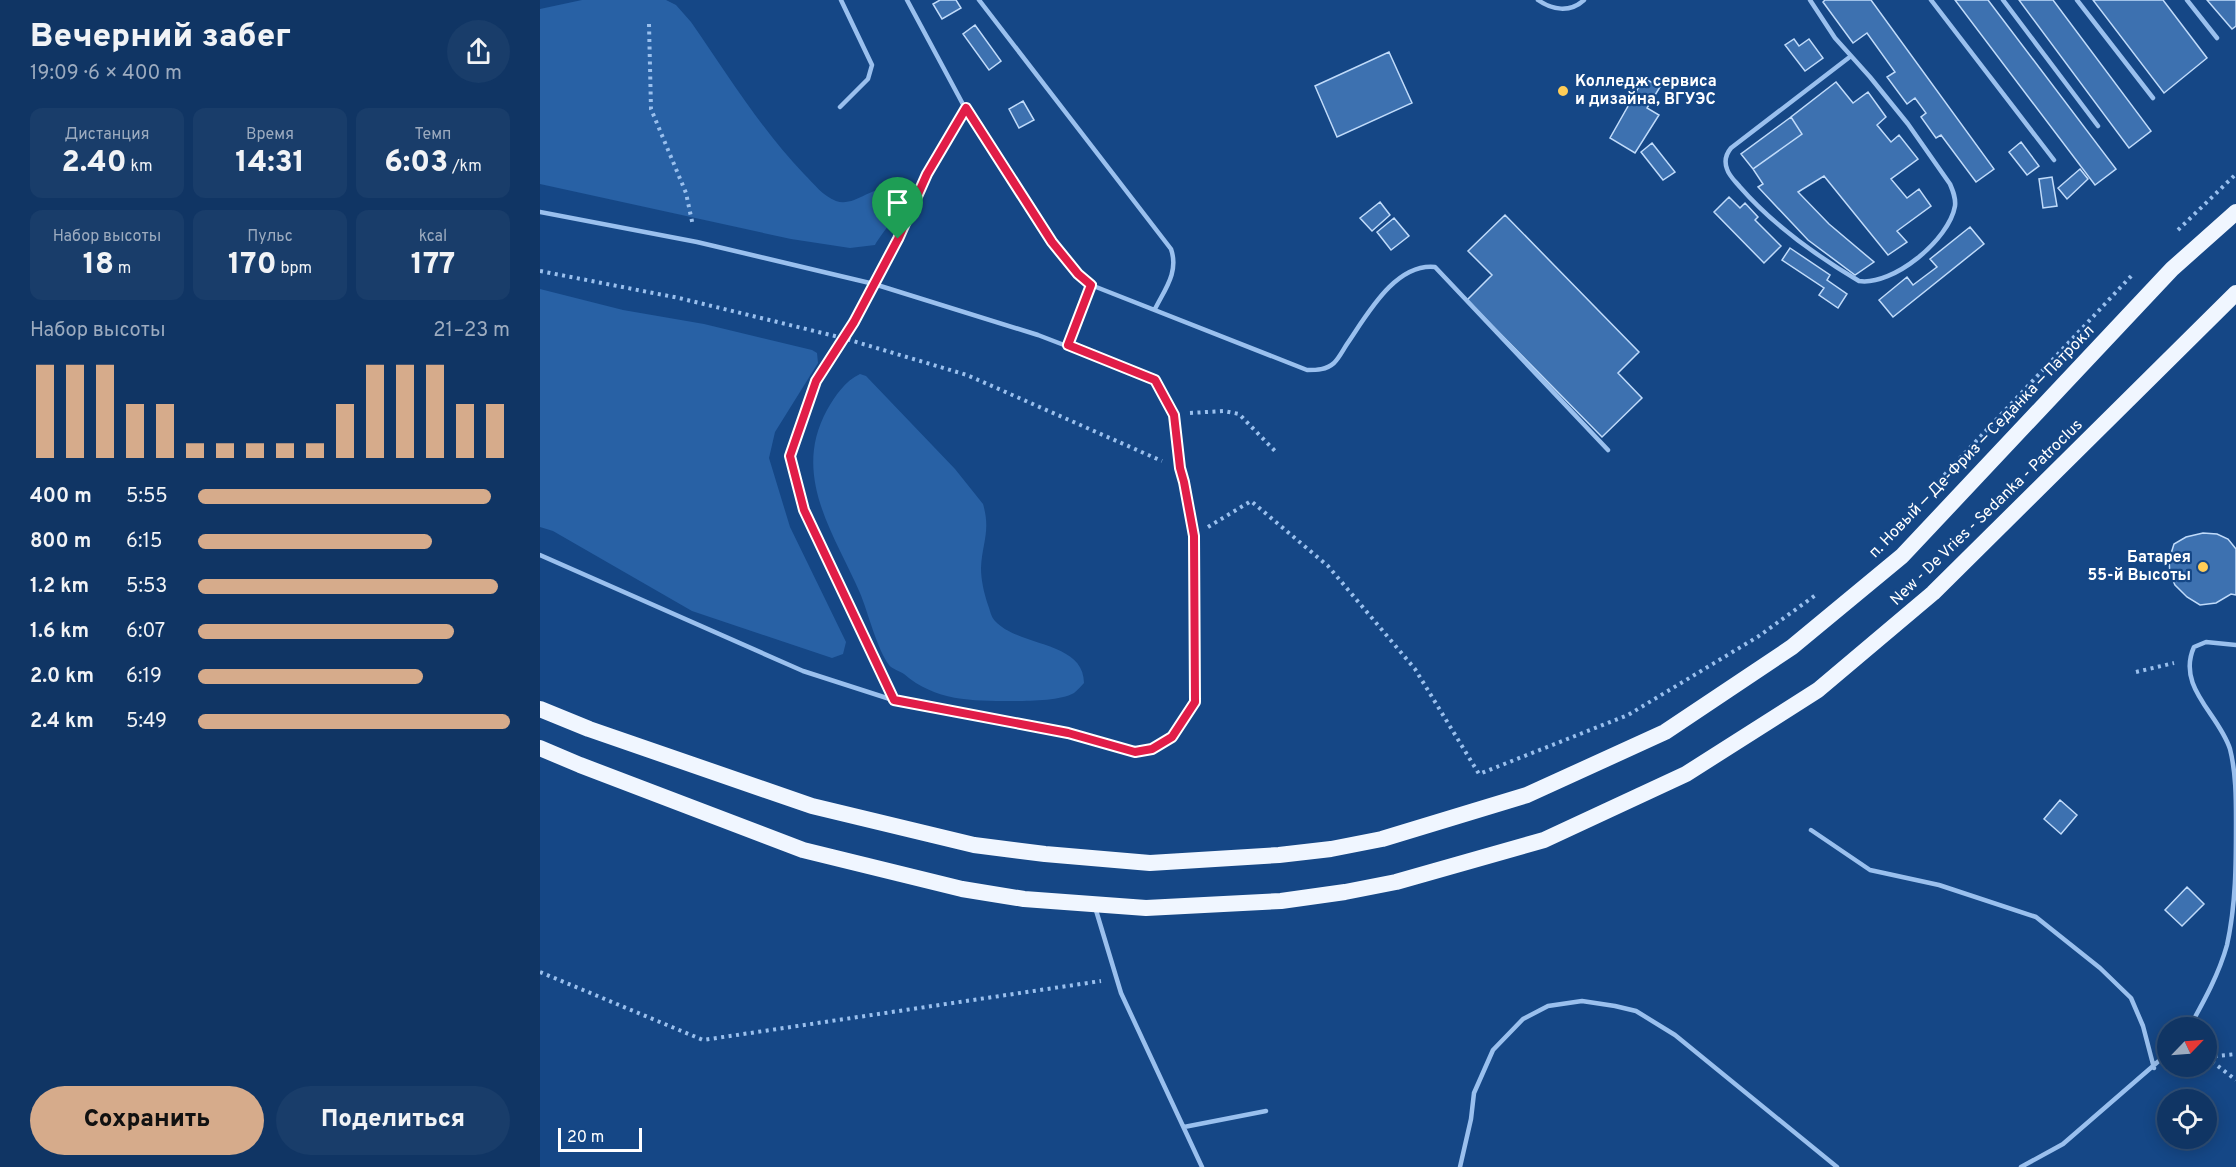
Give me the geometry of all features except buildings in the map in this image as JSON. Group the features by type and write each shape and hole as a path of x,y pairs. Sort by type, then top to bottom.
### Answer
{"highway":[{"name":"п. Новый — Де-Фриз — Седанка — Патрокл","path":"540,709 589,729 813,806 974,845 1045,854 1150,862 1279,855 1331,849 1382,839 1527,795 1665,732 1792,647 1902,556 2172,269 2236,212"},
{"path":"540,748 803,850 962,889 1024,899 1146,908 1281,901 1396,882 1544,840 1686,774 1818,690 1934,593 2236,293"}],"lane":[{"path":"840,107 868,79 872,65 841,0"},
{"path":"907,0 966,108 1052,242 1078,274 1091,285 1307,370 1320,370 1334,362 1378,297 1411,270 1423,266 1435,267 1608,450"},
{"path":"979,0 1171,249 1175,261 1174,272 1155,309"},
{"path":"1538,0 1552,8 1564,9 1574,8 1584,0"},
{"path":"1810,0 1835,38 1851,56 1908,124 1950,184 1956,204 1951,219 1941,234 1912,262 1876,281 1868,282 1859,281 1796,240 1753,201 1727,172 1725,163 1731,148 1851,56"},
{"path":"1930,0 2054,160"},
{"path":"2003,0 2098,126"},
{"path":"2078,0 2153,98"},
{"path":"2187,0 2217,38"},
{"path":"540,212 697,242 874,284 1068,345 1155,380 1174,415 1180,468 1194,536 1195,702 1172,737 1152,749 1135,752 1068,733 894,700 803,671 540,555"},
{"path":"2195,1017 2211,989 2227,945 2236,889 2236,777 2230,748 2190,678 2189,659 2194,647 2206,642 2236,645"},
{"path":"1811,830 1870,870 1939,885 2036,917 2100,968 2132,998 2143,1026 2154,1068"},
{"path":"1094,905 1121,993 1202,1167"},
{"path":"1460,1167 1471,1119 1474,1093 1493,1050 1523,1019 1548,1005 1582,1001 1636,1011 1675,1035 1837,1167"},
{"path":"2021,1167 2063,1144 2157,1065"},
{"path":"1184,1128 1266,1112"}],"path":[{"path":"649,24 651,109 686,193 697,242"},
{"path":"894,700 804,510 790,456 816,381 874,284 898,239 927,174 966,108"},
{"path":"2171,237 2236,174"},
{"path":"1930,490 2138,269"},
{"path":"540,271 679,298 843,338 968,375 1180,468"},
{"path":"1068,345 1091,285"},
{"path":"1174,415 1224,411 1239,414 1275,451"},
{"path":"1194,536 1251,501 1328,566 1415,669 1479,774 1628,714 1759,636 1822,590"},
{"path":"2136,672 2189,659"},
{"path":"540,972 703,1040 1116,978"},
{"path":"2236,1054 2206,1058 2236,1080"}],"shaded area":[{"path":"582,0 666,0 676,5 691,22 773,139 823,193 831,199 843,202 857,199 879,189 893,188 898,194 898,209 875,245 850,248 791,239 540,184 540,9"},
{"path":"540,289 623,310 704,324 817,353 818,363 775,432 769,458 790,527 846,642 843,654 832,658 692,611 553,531 540,527"},
{"path":"860,374 866,376 955,469 983,504 986,530 981,573 992,618 1019,636 1048,646 1073,659 1081,669 1084,683 1074,693 1061,698 1035,701 982,701 954,698 928,690 889,665 820,504 815,481 813,458 817,434 827,410 845,385"}],"place":[{"name":"Колледж сервиса и дизайна, ВГУЭС","path":"1563,91"},
{"name":"Батарея 55-й Высоты","path":"2203,567"}],"route":[{"path":"966,108 1052,242 1078,274 1091,285 1068,345 1155,380 1174,415 1180,468 1194,536 1195,702 1172,737 1152,749 1135,752 1068,733 894,700 804,510 790,456 816,381 854,322 898,239 927,174 966,108"}]}
